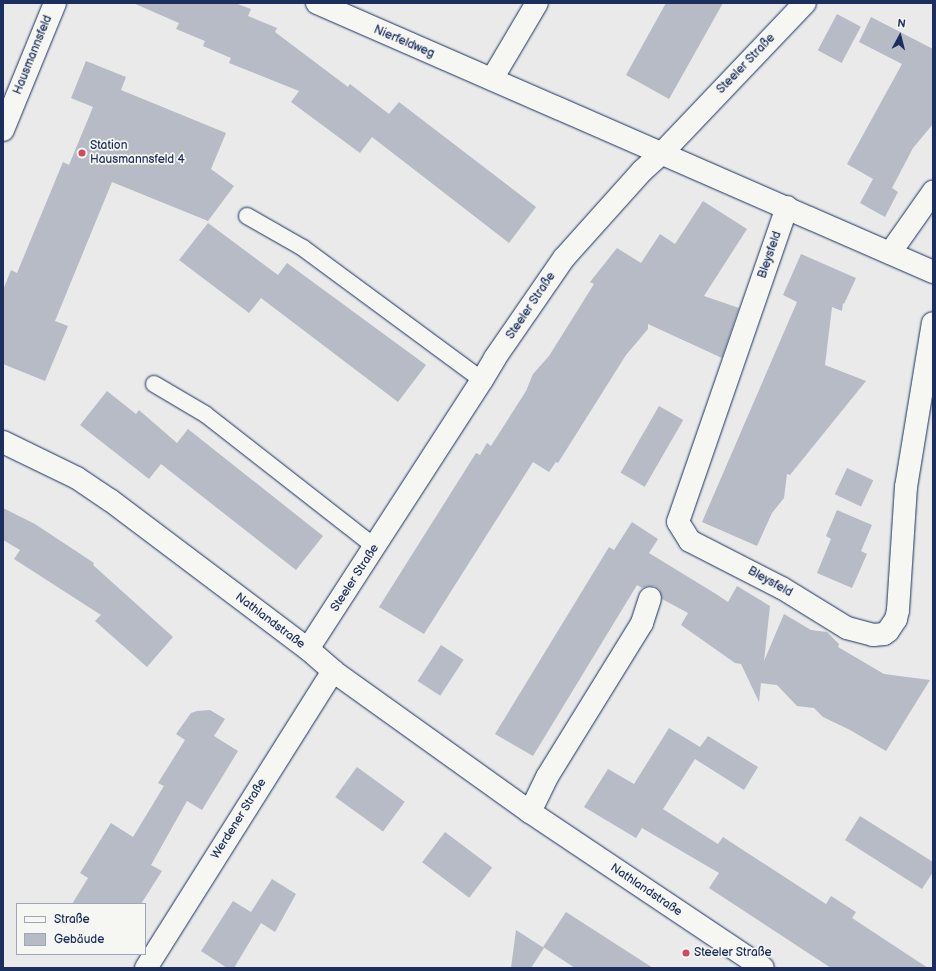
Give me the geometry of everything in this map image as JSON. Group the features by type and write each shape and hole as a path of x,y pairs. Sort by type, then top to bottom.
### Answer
{"street":[{"name":"Hausmannsfeld","path":"3,130 55,3"},
{"name":"Nierfeldweg","path":"317,3 662,153"},
{"path":"492,80 537,3"},
{"name":"Steeler Straße","path":"308,649 534,298 568,252 642,171 662,153 805,3"},
{"path":"662,153 933,272"},
{"path":"890,253 933,192"},
{"name":"Bleysfeld","path":"787,207 678,522 690,541 782,588 847,628 873,635 884,634 888,631 896,619 898,610 906,488 933,322"},
{"name":"Nathlandstraße","path":"3,442 59,469 110,500 308,649 333,671 530,812 763,968"},
{"path":"530,812 551,771 642,623 650,598"},
{"name":"Werdener Straße","path":"146,968 333,671"}],"lane":[{"path":"247,216 303,248 482,380"},
{"path":"154,384 205,414 375,547"}],"building":[{"path":"133,3 235,3 251,9 248,16 277,28 275,32 348,87 350,84 389,114 399,102 536,207 509,243 372,137 360,153 291,102 299,91 229,63 231,58 203,46 205,41 176,29 179,23"},
{"path":"666,3 723,3 669,99 626,75"},
{"path":"837,14 861,27 842,63 818,50"},
{"path":"871,17 933,49 933,124 913,148 892,188 898,192 885,217 860,203 873,179 847,164 902,64 859,42"},
{"path":"86,61 126,77 121,90 226,133 211,169 234,186 208,221 112,182 55,321 68,326 45,381 3,364 3,290 11,270 17,273 63,162 69,165 93,107 71,98"},
{"path":"703,201 747,229 704,296 739,308 722,358 648,324 648,329 626,355 558,463 556,462 549,472 533,462 424,634 379,607 476,453 480,455 487,443 491,446 526,391 533,374 549,356 594,284 590,282 617,248 641,263 660,234 675,244"},
{"path":"208,223 278,275 287,263 426,365 398,402 261,298 249,313 179,260"},
{"path":"801,254 856,278 844,304 843,303 842,311 832,307 825,365 866,381 790,475 787,474 784,498 772,513 757,546 702,522 797,302 783,295"},
{"path":"107,391 136,414 139,410 177,443 188,429 323,536 296,570 161,464 149,479 80,425"},
{"path":"659,406 683,420 645,487 620,473"},
{"path":"847,468 873,480 861,507 835,494"},
{"path":"3,508 35,524 94,563 93,565 173,637 147,667 95,621 101,615 14,559 20,550 3,540"},
{"path":"837,510 872,525 861,551 867,554 852,588 817,573 831,539 826,536"},
{"path":"632,522 658,539 649,553 728,602 737,586 770,606 764,661 784,614 811,630 827,632 839,644 838,647 884,674 930,680 886,751 850,730 823,717 814,708 797,706 777,685 761,683 759,702 741,664 735,663 681,625 688,613 662,599 659,589 654,586 642,588 637,585 533,756 495,734 609,547 614,550"},
{"path":"441,645 464,660 440,696 418,681"},
{"path":"210,710 225,719 214,736 238,751 202,810 187,801 151,865 162,871 142,903 73,903 88,878 80,873 111,823 133,837 164,786 158,783 185,740 176,734 191,713"},
{"path":"669,728 700,747 708,736 758,767 744,790 695,759 663,809 718,844 723,837 826,904 831,896 856,912 852,918 928,968 831,968 709,888 719,873 642,828 636,838 584,807 608,769 634,784"},
{"path":"357,767 405,802 383,832 335,797"},
{"path":"860,816 933,862 933,872 922,889 845,840"},
{"path":"445,832 492,868 469,898 422,862"},
{"path":"272,879 296,894 275,932 261,923 234,968 227,968 201,951 233,901 251,912"},
{"path":"566,912 653,968 575,968 543,947"},
{"path":"516,930 544,948 531,968 511,968"}],"place":[{"name":"Station Hausmannsfeld 4","path":"82,153"},
{"name":"Steeler Straße","path":"686,953"}]}
